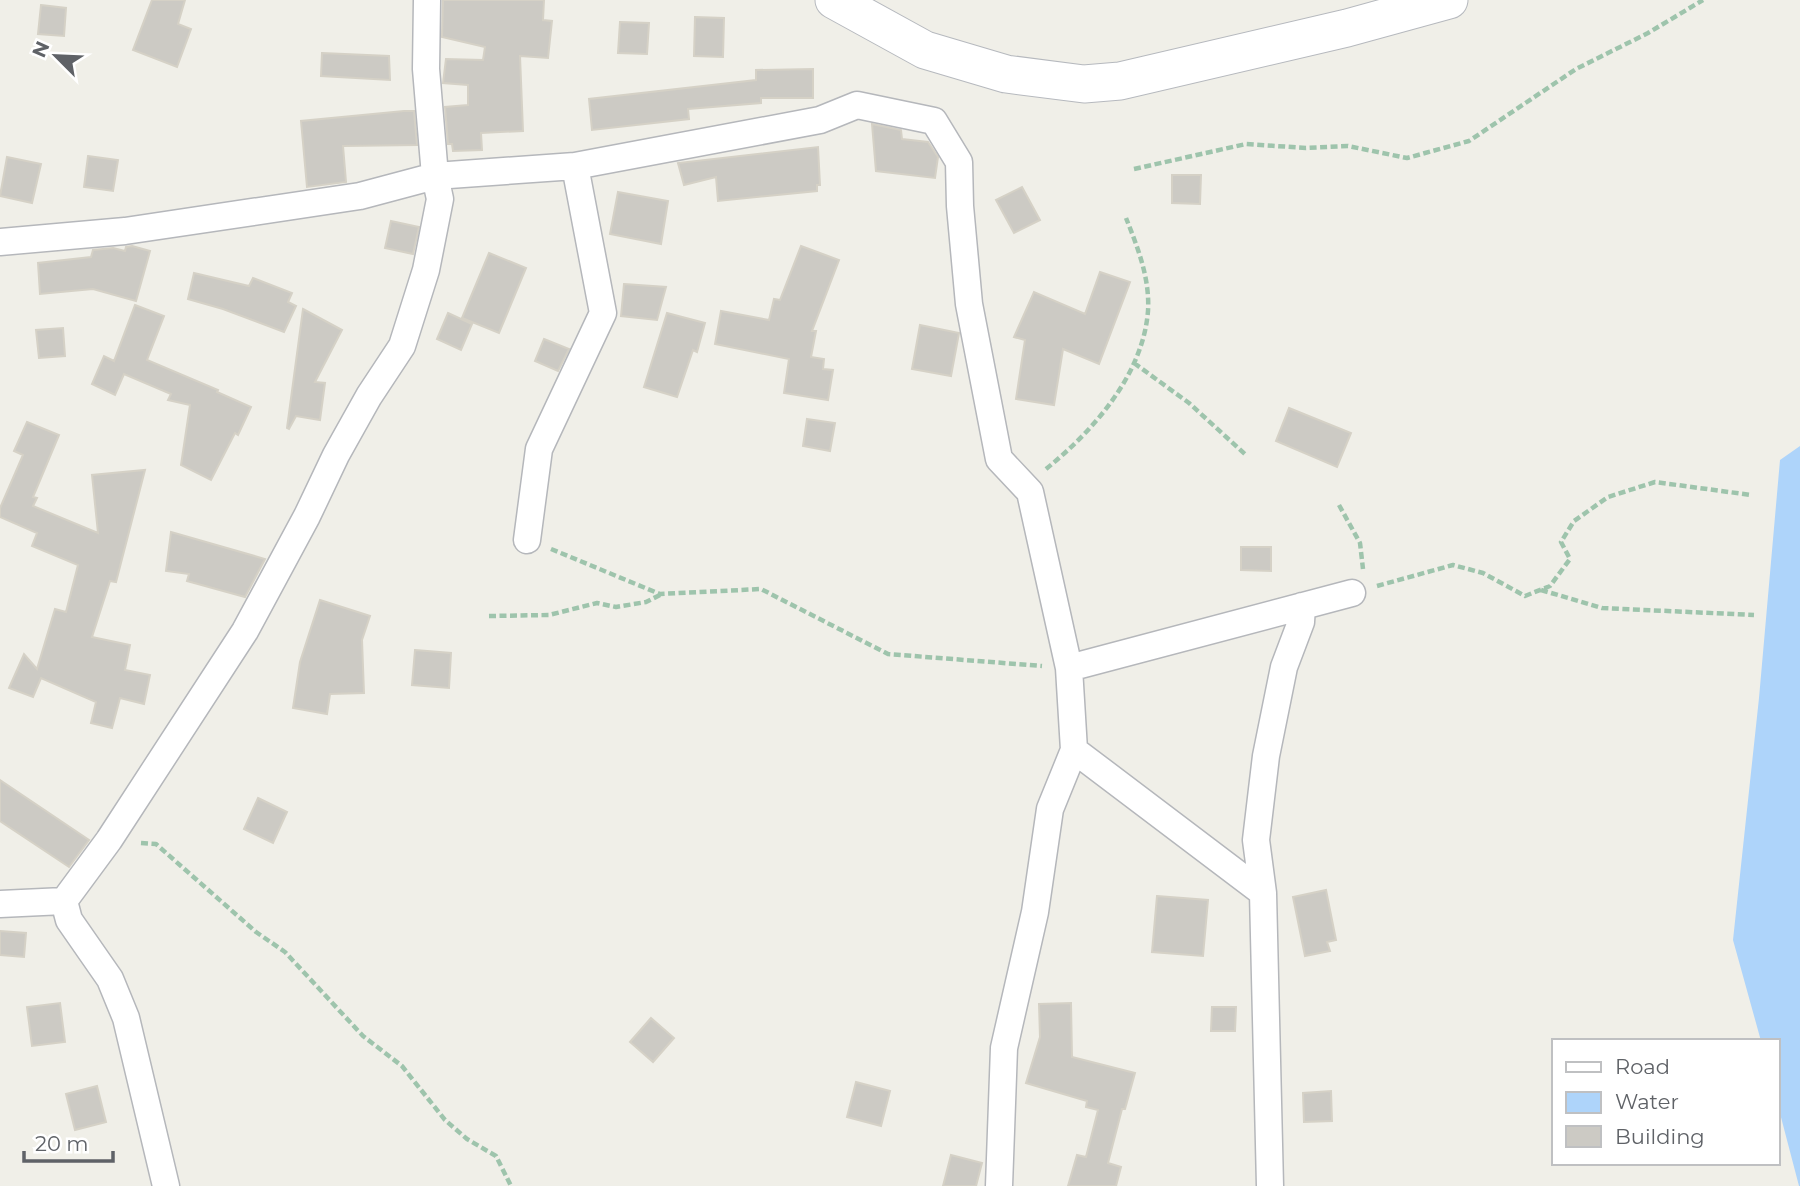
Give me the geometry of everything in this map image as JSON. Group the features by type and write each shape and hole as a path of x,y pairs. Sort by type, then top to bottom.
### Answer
{"main road":[{"path":"834,0 925,50 1006,74 1084,84 1120,81 1347,28 1448,0"}],"street":[{"path":"64,901 109,840 245,631 307,516 336,455 369,396 402,346 426,270 440,199 435,176 426,69 427,0"},
{"path":"0,242 125,231 346,198 435,176 575,166 820,120 857,105 934,121 959,162 969,304 999,459 1030,492 1069,668 1074,750 1050,809 1035,912 1004,1048 999,1186"},
{"path":"527,540 539,449 603,313 575,166"},
{"path":"1069,668 1352,593"},
{"path":"1270,1186 1263,893 1256,840 1266,756 1284,667 1301,622 1302,606"},
{"path":"1074,750 1263,893"},
{"path":"0,904 64,901"},
{"path":"64,901 69,920 110,979 126,1018 166,1186"}],"path":[{"path":"1134,169 1246,144 1306,148 1349,146 1407,158 1469,141 1576,69 1648,33 1703,0"},
{"path":"1030,492 1036,478 1085,434 1115,395 1138,353 1148,311 1143,260 1126,218"},
{"path":"1134,362 1189,403 1247,456"},
{"path":"1352,593 1452,565 1483,573 1525,596 1550,586 1570,559 1561,542 1574,521 1608,496 1655,481 1751,495"},
{"path":"1339,505 1360,542 1364,578 1352,593"},
{"path":"527,540 660,594 761,589 888,654 1069,668"},
{"path":"1540,590 1602,608 1754,615"},
{"path":"489,616 549,615 597,603 616,607 646,602 660,594"},
{"path":"109,840 156,844 256,932 285,952 363,1036 402,1066 445,1120 467,1139 496,1156 511,1186"}],"water":[{"path":"1800,446 1800,1186 1779,1110 1779,1039 1760,1039 1733,940 1759,698 1780,460"}],"building":[{"path":"152,0 185,0 178,24 191,29 177,67 133,50"},
{"path":"443,0 544,0 543,20 552,21 548,58 520,56 523,131 481,133 482,150 453,151 452,144 448,144 445,107 468,105 468,85 443,83 446,59 483,60 485,47 442,37"},
{"path":"41,5 66,8 64,36 38,34"},
{"path":"695,17 724,18 723,57 694,56"},
{"path":"620,22 649,23 647,54 618,53"},
{"path":"322,53 389,56 390,80 321,76"},
{"path":"813,69 813,98 761,98 761,103 688,109 689,119 592,130 589,99 756,80 756,70"},
{"path":"414,111 417,145 343,146 346,182 307,187 301,121"},
{"path":"872,124 901,130 902,139 928,142 938,157 935,178 876,171"},
{"path":"818,147 820,185 817,185 817,191 718,201 716,177 684,185 678,163"},
{"path":"88,156 118,160 113,191 84,187"},
{"path":"7,157 41,164 32,203 0,196"},
{"path":"1172,175 1201,175 1200,204 1172,203"},
{"path":"1022,187 1040,220 1014,233 996,200"},
{"path":"618,192 668,201 661,244 610,234"},
{"path":"391,221 419,227 413,254 385,248"},
{"path":"801,246 839,260 812,331 816,331 811,357 824,359 823,369 833,370 828,400 784,393 789,359 715,344 721,311 769,320 774,299 780,300"},
{"path":"126,247 150,251 136,301 93,289 40,294 38,263 91,257 93,250 113,248 125,251"},
{"path":"489,253 526,268 499,333 462,318"},
{"path":"1100,272 1130,282 1099,364 1063,349 1054,405 1016,399 1025,340 1014,337 1034,292 1085,314"},
{"path":"194,273 249,286 253,278 292,293 288,302 296,306 284,332 188,299"},
{"path":"624,284 666,287 657,320 621,316"},
{"path":"135,305 164,316 147,360 251,407 211,480 181,465 190,405 168,400 171,394 124,374 115,395 92,384 104,356 114,361"},
{"path":"303,309 342,330 315,382 325,383 320,420 296,416 289,429 287,428"},
{"path":"448,313 472,324 461,350 437,339"},
{"path":"667,313 705,323 697,352 693,350 677,397 644,387"},
{"path":"920,325 959,333 951,376 912,369"},
{"path":"63,328 65,356 39,358 36,330"},
{"path":"544,339 569,349 558,371 535,361"},
{"path":"1289,408 1351,433 1337,467 1276,441"},
{"path":"807,419 835,423 830,451 803,446"},
{"path":"27,422 59,435 33,497 37,498 33,506 98,533 92,475 145,470 116,582 110,581 92,637 130,645 125,670 150,675 144,704 120,698 112,728 91,723 96,702 41,678 33,697 9,688 24,654 37,669 55,609 66,612 78,565 32,546 37,533 0,517 0,508 23,455 14,451"},
{"path":"171,532 265,559 245,597 187,581 189,574 166,571"},
{"path":"1241,547 1271,547 1271,571 1241,570"},
{"path":"320,600 370,616 362,640 364,693 330,694 327,714 293,708 300,662"},
{"path":"415,650 451,653 449,688 412,685"},
{"path":"0,780 89,840 69,867 0,821"},
{"path":"258,798 287,812 273,843 244,829"},
{"path":"1326,890 1336,940 1327,942 1330,951 1305,956 1293,897"},
{"path":"1157,896 1208,900 1203,956 1152,952"},
{"path":"0,931 26,933 24,957 0,955"},
{"path":"60,1003 65,1042 32,1046 27,1007"},
{"path":"1071,1003 1072,1057 1135,1073 1125,1109 1122,1109 1108,1163 1121,1167 1116,1186 1068,1186 1077,1155 1086,1157 1098,1110 1086,1107 1087,1101 1026,1083 1040,1037 1039,1004"},
{"path":"1212,1007 1236,1007 1235,1031 1211,1031"},
{"path":"651,1018 674,1038 653,1062 630,1042"},
{"path":"856,1082 890,1091 881,1126 847,1117"},
{"path":"97,1086 106,1122 75,1130 66,1094"},
{"path":"1331,1091 1332,1121 1304,1122 1303,1093"},
{"path":"951,1155 982,1163 976,1186 943,1186"}]}
